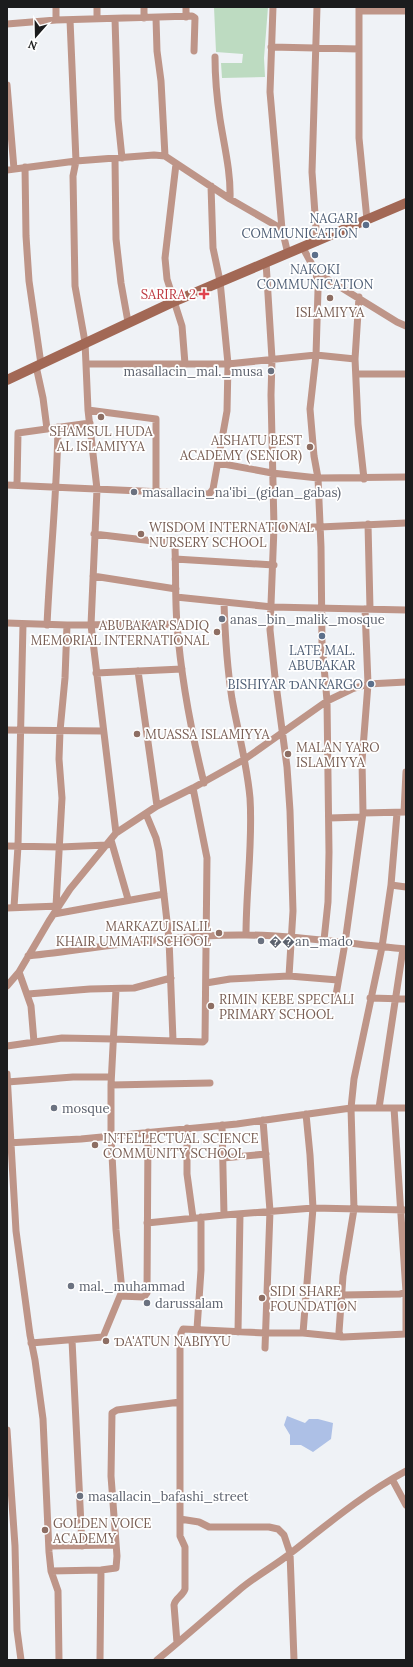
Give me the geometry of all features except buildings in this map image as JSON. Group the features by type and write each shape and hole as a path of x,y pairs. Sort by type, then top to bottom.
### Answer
{"street":[{"path":"56,7 56,20"},
{"path":"97,7 97,19"},
{"path":"144,7 144,18"},
{"path":"186,7 186,16"},
{"path":"273,7 270,92 282,229 288,254"},
{"path":"317,7 312,172 317,242"},
{"path":"366,220 359,138 359,9 406,11"},
{"path":"7,24 56,20 192,16 195,18 194,51"},
{"path":"156,18 165,156"},
{"path":"116,19 118,119 116,239 121,283 128,322"},
{"path":"70,20 76,161 73,176 75,286 84,342 88,410 97,490 91,625 116,834"},
{"path":"271,47 359,49"},
{"path":"215,57 217,96 230,199"},
{"path":"7,85 11,169 76,161 154,155 165,156 230,199 282,229"},
{"path":"176,164 164,258 167,279 173,302 182,326 185,364"},
{"path":"25,167 26,236 29,281 38,365 47,429"},
{"path":"7,484 97,490 206,494 210,493 213,489 227,412 228,364 220,281 213,248 211,186"},
{"path":"7,380 84,342 220,281 303,248 406,203"},
{"path":"303,248 316,272 318,290 316,356 310,409 313,449 318,478 322,643 327,701 329,818 328,902 324,940"},
{"path":"266,262 272,359 272,473 274,527 274,565 270,630 287,767 293,911 289,976"},
{"path":"316,272 359,297 397,322 406,326"},
{"path":"359,297 355,359 358,424 364,478"},
{"path":"86,364 228,364 316,356 355,359"},
{"path":"356,374 406,374"},
{"path":"88,410 156,420 156,492"},
{"path":"17,485 18,433 90,423"},
{"path":"47,625 57,487 58,427"},
{"path":"218,463 272,473 318,478 406,477"},
{"path":"274,527 320,527 406,523"},
{"path":"336,995 345,942 362,815 362,761 368,684 368,524"},
{"path":"94,534 170,543 175,548 177,624 182,669 196,750 204,782"},
{"path":"175,559 274,565"},
{"path":"93,576 176,589"},
{"path":"176,598 272,607 406,610"},
{"path":"224,602 226,661 246,759 250,798 246,935"},
{"path":"7,623 47,625 177,624"},
{"path":"23,624 18,846 11,908 57,906"},
{"path":"57,906 62,798 59,759 67,625"},
{"path":"96,673 182,669"},
{"path":"138,671 156,806"},
{"path":"7,986 19,972 54,914 57,906 116,834 156,806 194,788 246,759 327,701 368,684 406,682"},
{"path":"7,730 103,731"},
{"path":"341,1337 339,1332 343,1276 354,1209 351,1108 354,1079 370,998 382,948 402,813 406,772"},
{"path":"7,1046 62,1038 114,1038 203,1042 205,1040 207,858 194,788"},
{"path":"329,818 402,813"},
{"path":"146,814 156,838 159,851 169,939 173,1040"},
{"path":"7,846 60,847 109,842"},
{"path":"109,842 128,899"},
{"path":"391,885 406,887"},
{"path":"54,914 128,899 164,894"},
{"path":"28,956 169,939 246,935 324,940 382,948 405,949 395,999 379,1108"},
{"path":"19,972 31,1006 34,1042"},
{"path":"206,983 289,976 338,980"},
{"path":"28,994 138,987 171,978"},
{"path":"31,1343 103,1337 120,1296 121,1287 116,1230 111,1136 111,1081 116,989"},
{"path":"370,998 406,999"},
{"path":"59,1660 58,1591 51,1571 43,1419 16,1231 9,1143 7,1079 73,1077 111,1081 210,1084"},
{"path":"9,1143 81,1139 222,1125 351,1108 406,1108"},
{"path":"177,1643 174,1605 175,1601 184,1593 185,1589 185,1547 180,1536 181,1333 183,1329 187,1328 238,1332 302,1333 341,1337 406,1334 404,1210 398,1186 394,1108"},
{"path":"302,1333 313,1208 306,1114"},
{"path":"263,1120 270,1211 265,1348"},
{"path":"222,1125 224,1215"},
{"path":"187,1128 187,1174 197,1217 201,1270 198,1329"},
{"path":"120,1296 144,1297 147,1293 148,1132"},
{"path":"223,1158 266,1154"},
{"path":"147,1223 197,1217 313,1208 404,1210"},
{"path":"238,1332 240,1214"},
{"path":"342,1295 400,1294 406,1292"},
{"path":"72,1340 82,1546"},
{"path":"51,1571 101,1570 116,1568 116,1545 111,1476 112,1413 117,1410 180,1402"},
{"path":"7,1430 9,1504 17,1630 21,1660"},
{"path":"157,1660 238,1590 392,1478 406,1471"},
{"path":"392,1478 406,1505"},
{"path":"180,1519 200,1522 209,1527 269,1527 278,1529 284,1535 290,1553 294,1660"},
{"path":"49,1546 116,1545"},
{"path":"100,1660 101,1570"}],"green space":[{"path":"214,7 268,7 264,58 265,77 222,78 221,63 242,63 243,54 216,52"}],"water":[{"path":"287,1416 305,1423 309,1419 318,1419 333,1423 331,1439 313,1452 301,1445 290,1445 290,1435 284,1425"}],"place":[{"name":"NAGARI COMMUNICATION","path":"366,225"},
{"name":"NAKOKI COMMUNICATION","path":"315,255"},
{"name":"SARIRA 2","path":"204,294"},
{"name":"ISLAMIYYA","path":"330,298"},
{"name":"masallacin_mal._musa","path":"271,371"},
{"name":"SHAMSUL HUDA AL ISLAMIYYA","path":"101,417"},
{"name":"AISHATU BEST ACADEMY (SENIOR)","path":"310,447"},
{"name":"masallacin_na'ibi_(gidan_gabas)","path":"134,492"},
{"name":"WISDOM INTERNATIONAL NURSERY SCHOOL","path":"141,534"},
{"name":"anas_bin_malik_mosque","path":"222,619"},
{"name":"ABUBAKAR SADIQ MEMORIAL INTERNATIONAL","path":"217,632"},
{"name":"LATE MAL. ABUBAKAR","path":"322,636"},
{"name":"BISHIYAR ƊANKARGO","path":"371,684"},
{"name":"MUASSA ISLAMIYYA","path":"137,734"},
{"name":"MALAN YARO ISLAMIYYA","path":"288,754"},
{"name":"MARKAZU ISALIL KHAIR UMMATI SCHOOL","path":"219,933"},
{"name":"��an_mado","path":"261,941"},
{"name":"RIMIN KEBE SPECIALI PRIMARY SCHOOL","path":"211,1006"},
{"name":"mosque","path":"54,1108"},
{"name":"INTELLECTUAL SCIENCE COMMUNITY SCHOOL","path":"95,1145"},
{"name":"mal._muhammad","path":"71,1286"},
{"name":"SIDI SHARE FOUNDATION","path":"262,1298"},
{"name":"darussalam","path":"147,1303"},
{"name":"ƊA'ATUN NABIYYU","path":"106,1341"},
{"name":"masallacin_bafashi_street","path":"80,1496"},
{"name":"GOLDEN VOICE ACADEMY","path":"45,1530"}]}
